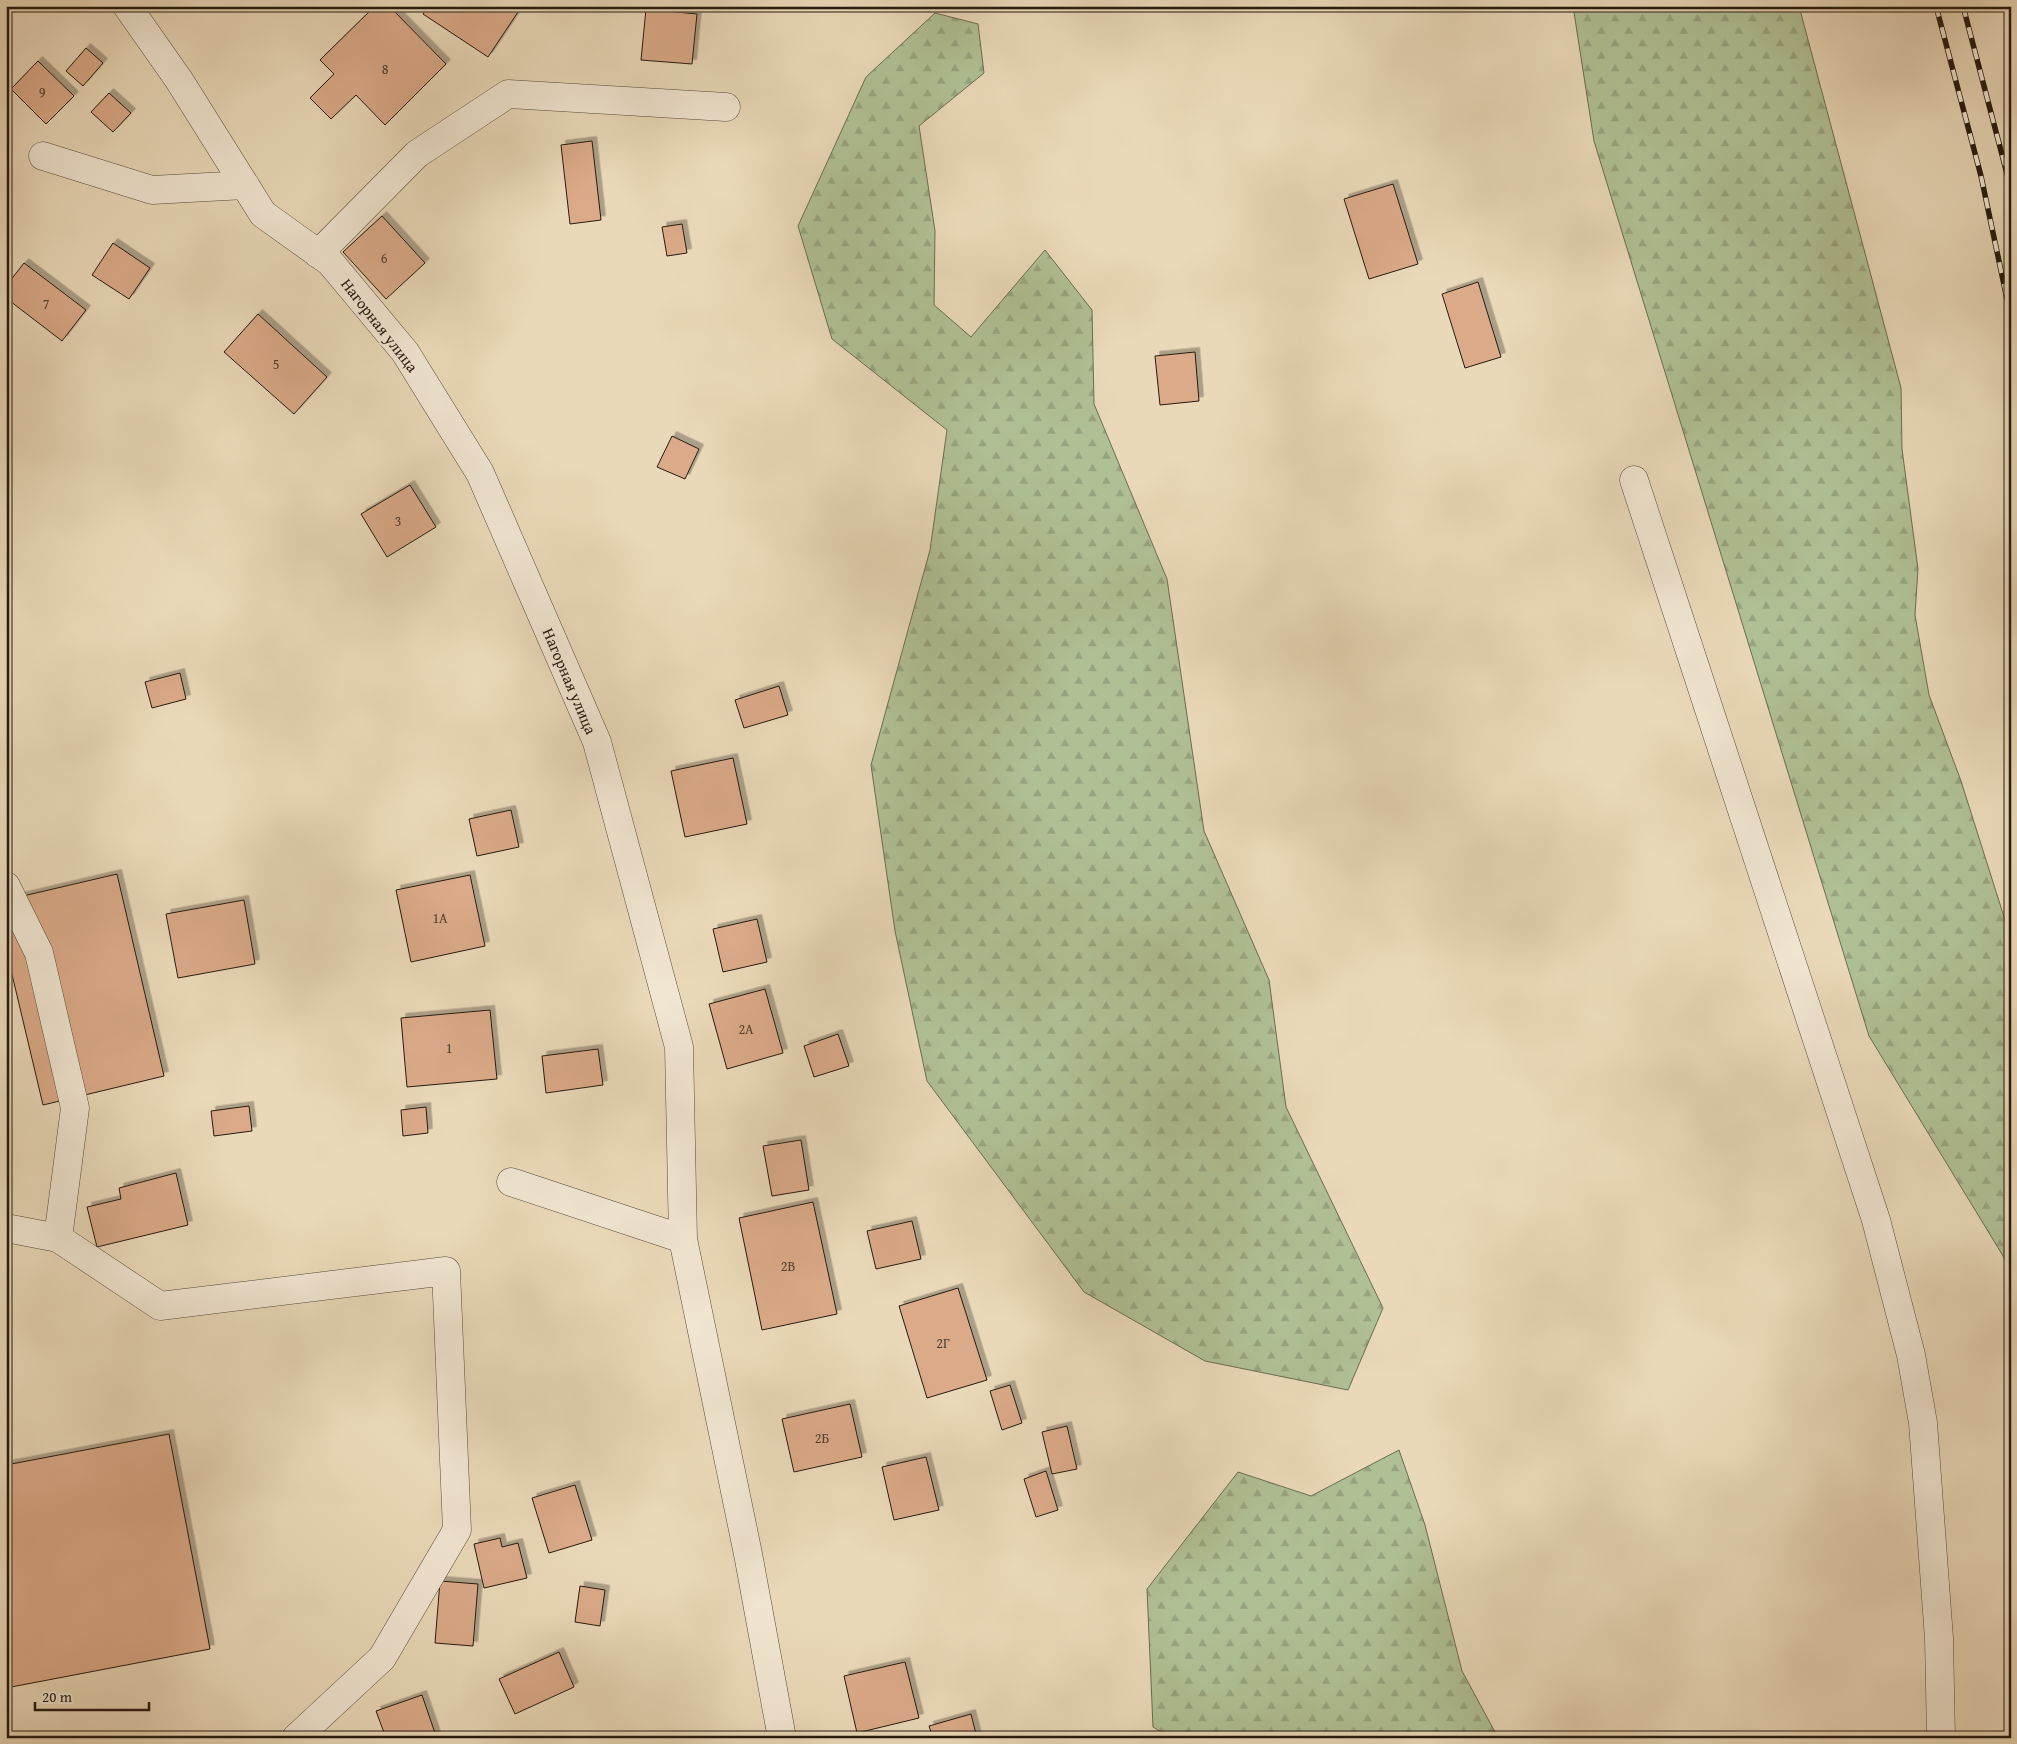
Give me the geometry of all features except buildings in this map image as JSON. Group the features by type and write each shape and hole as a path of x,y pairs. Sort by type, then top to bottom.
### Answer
{"street":[{"name":"Нагорная улица","path":"127,6 179,80 263,214 330,262 406,352 480,473 597,742 679,1047 683,1239 746,1544 782,1738"},
{"path":"318,254 417,154 508,94 726,107"},
{"path":"43,156 152,190 245,185"},
{"path":"1634,480 1876,1220 1896,1290 1911,1355 1923,1423 1939,1638 1941,1738"},
{"path":"6,886 39,953 75,1108 58,1238"},
{"path":"511,1182 683,1239"},
{"path":"6,1228 58,1238 160,1306 446,1271 457,1530 382,1658 296,1738"}],"green space":[{"path":"1573,6 1799,6 1901,388 1902,449 1918,569 1915,615 1929,695 1961,781 2011,939 2011,1269 1869,1036 1594,141"},
{"path":"935,13 978,24 984,73 919,126 935,231 934,305 971,337 1045,250 1092,310 1094,404 1167,579 1204,831 1269,980 1286,1107 1383,1308 1348,1390 1205,1361 1084,1292 927,1081 895,931 871,765 930,550 947,430 832,339 798,226 866,77"},
{"path":"1399,1450 1425,1525 1462,1671 1495,1732 1513,1738 1171,1738 1153,1727 1147,1589 1238,1472 1311,1496"}],"railway":[{"path":"1936,6 1981,176 2011,318"},
{"path":"1963,6 2011,189"}]}
